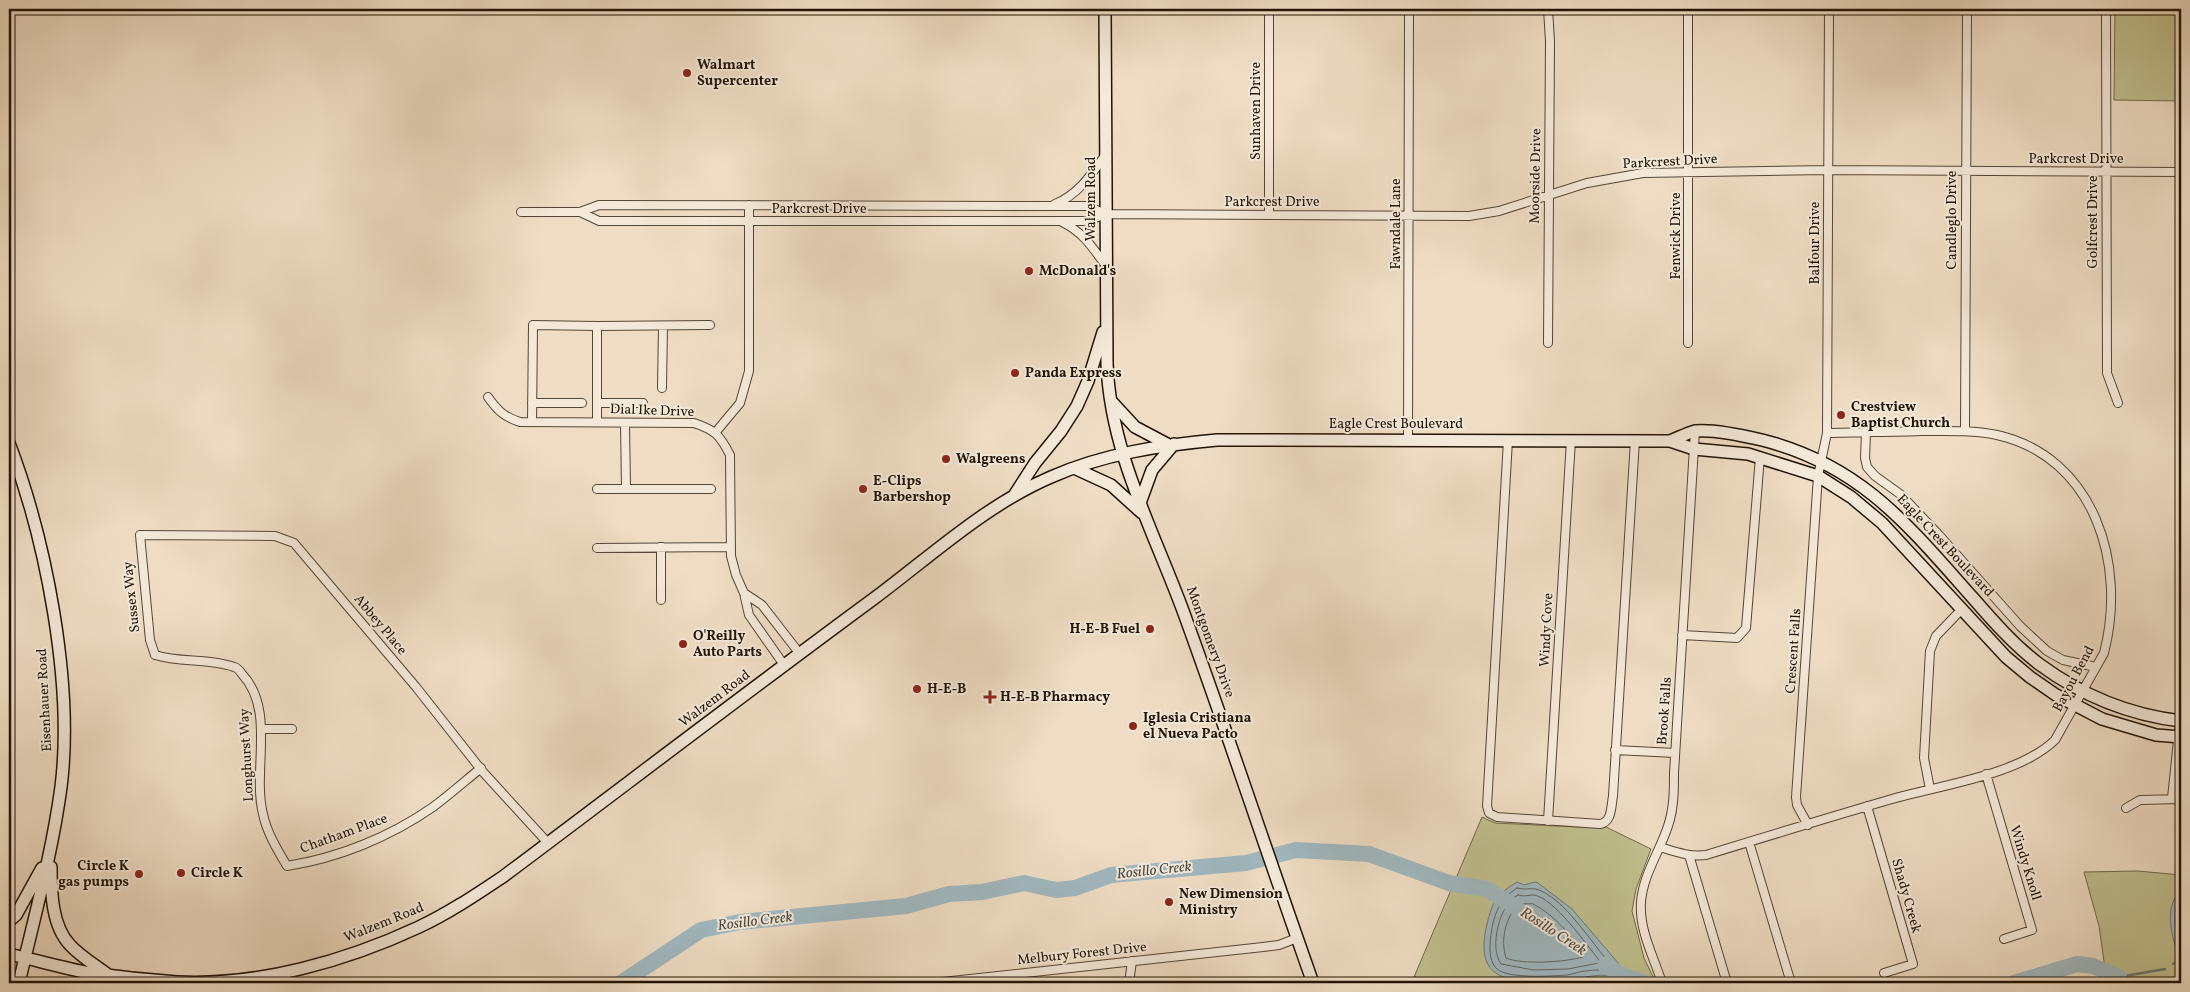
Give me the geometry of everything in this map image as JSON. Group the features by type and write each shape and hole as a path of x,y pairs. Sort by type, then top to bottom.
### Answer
{"main road":[{"name":"Walzem Road","path":"9,954 109,975 156,980 211,982 278,973 324,963 420,927 460,905 504,876 784,665 1015,495 1052,476 1122,455 1111,401 1106,321 1105,9"},
{"path":"1015,495 1077,406 1088,381 1106,321"},
{"path":"1111,401 1135,427 1172,444 1152,470 1140,503"},
{"name":"Eagle Crest Boulevard","path":"1670,441 1695,431 1755,438 1820,460 1860,484 1890,507 2018,646 2040,664 2083,691 2108,703 2142,714 2181,721"},
{"name":"Eagle Crest Boulevard","path":"1122,455 1172,444 1217,440 1408,439 1670,441 1694,449 1731,451 1760,457 1818,476 1851,497 1882,523 2006,657 2056,695 2102,719 2156,734 2180,737"},
{"name":"Eisenhauer Road","path":"9,443 19,469 37,531 59,657 63,703 61,786 50,853 25,958"},
{"name":"Montgomery Drive","path":"1122,455 1185,617 1313,983"},
{"path":"1074,468 1111,484 1145,516"},
{"path":"9,921 16,915 50,853"},
{"path":"50,853 56,921 61,934 70,946 109,975"},
{"path":"20,983 25,958"},
{"path":"137,983 156,980"}],"street":[{"name":"Sunhaven Drive","path":"1269,9 1269,214"},
{"name":"Fawndale Lane","path":"1408,439 1410,9"},
{"name":"Moorside Drive","path":"1548,9 1550,41 1548,343"},
{"name":"Fenwick Drive","path":"1688,9 1688,342"},
{"name":"Balfour Drive","path":"1818,476 1827,433 1829,9"},
{"name":"Candleglo Drive","path":"1965,430 1966,9"},
{"name":"Golfcrest Drive","path":"2106,9 2107,373 2118,403"},
{"name":"Parkcrest Drive","path":"1050,206 1068,198 1079,189 1106,154"},
{"name":"Parkcrest Drive","path":"580,212 599,221 1087,221 1106,214 1469,216 1492,212 1586,183 1630,175 1828,170 2181,172"},
{"name":"Parkcrest Drive","path":"521,212 580,212 599,205 1087,206 1106,214"},
{"path":"599,205 599,221"},
{"path":"749,206 749,371 740,403 716,433 730,455 731,547 736,575 744,592 749,615 784,665"},
{"path":"1061,221 1075,228 1084,236 1106,266"},
{"path":"532,422 533,325 710,325"},
{"path":"597,326 597,422"},
{"path":"662,388 663,326"},
{"name":"Dial Ike Drive","path":"488,397 498,411 509,419 520,422 694,423 710,428 716,433"},
{"path":"532,403 582,403"},
{"path":"597,403 644,403"},
{"path":"625,422 626,489"},
{"name":"Bayou Bend","path":"1660,847 1689,855 1706,855 1867,806 2024,762 2044,750 2055,740 2076,706 2104,653 2110,622 2109,569 2103,536 2078,485 2060,468 2028,446 1996,435 1965,430 1827,433"},
{"name":"Brook Falls","path":"1662,983 1650,952 1643,925 1641,902 1645,882 1660,847 1674,805 1675,753 1695,431"},
{"name":"Eagle Crest Boulevard","path":"1866,432 1865,458 1867,467 1875,476 1900,494 2020,626 2047,651 2063,660 2096,666"},
{"path":"1508,440 1489,813 1497,817 1605,823 1609,818 1613,796 1635,440"},
{"name":"Windy Cove","path":"1548,821 1571,440"},
{"path":"1682,635 1737,638 1746,628 1760,457"},
{"name":"Crescent Falls","path":"1808,825 1797,805 1796,797 1818,476"},
{"path":"597,489 711,490"},
{"name":"Sussex Way","path":"140,535 150,640 155,654"},
{"name":"Abbey Place","path":"140,535 275,536 294,543 416,687 481,768 548,843"},
{"path":"661,547 661,600"},
{"path":"597,548 731,547"},
{"path":"744,592 762,605 800,654"},
{"path":"1930,789 1924,758 1930,651 1936,636 1961,610"},
{"path":"148,662 155,654"},
{"name":"Longhurst Way","path":"155,654 168,659 202,661 236,667 250,683 260,711 262,813 269,834 287,866"},
{"path":"2172,798 2181,721"},
{"path":"261,728 292,729"},
{"path":"1616,750 1675,753"},
{"name":"Chatham Place","path":"287,866 315,862 389,834 432,807 481,768"},
{"name":"Windy Knoll","path":"1986,774 2032,930 2004,938"},
{"path":"2126,808 2140,800 2181,799"},
{"name":"Shady Creek","path":"1867,806 1913,964 1884,973"},
{"path":"1750,842 1791,983"},
{"path":"1689,855 1727,983"},
{"name":"Melbury Forest Drive","path":"933,983 961,982 1234,950 1279,944 1297,938"},
{"path":"1129,983 1132,961"}],"shaded area":[{"path":"2115,9 2181,9 2181,101 2114,100"},
{"path":"1482,817 1495,823 1606,827 1651,849 1636,889 1632,911 1644,958 1656,983 1436,983 1414,977"},
{"path":"2138,871 2181,875 2181,983 2107,983 2099,926 2084,872"}],"water":[{"path":"1517,882 1524,885 1538,883 1572,909 1625,971 1624,976 1619,978 1601,975 1568,980 1529,981 1513,980 1501,976 1492,969 1486,960 1484,948 1485,932 1490,913 1500,895"},
{"path":"2179,892 2181,892 2181,963 2173,937 2170,918 2174,900"}],"waterway":[{"name":"Rosillo Creek","path":"621,983 701,930 740,922 906,906 949,894 982,892 1024,883 1056,890 1075,888 1111,875 1246,863 1296,850 1369,854 1449,883 1486,889 1517,908"},
{"name":"Rosillo Creek","path":"2173,964 2180,960"},
{"name":"Rosillo Creek","path":"2014,983 2077,964 2093,966 2119,977"},
{"name":"Rosillo Creek","path":"1605,965 1624,976 1646,983"},
{"name":"Rosillo Creek","path":"2119,977 2165,969"},
{"path":"2121,978 2130,983"}],"place":[{"name":"Walmart Supercenter","path":"687,73"},
{"name":"McDonald's","path":"1029,271"},
{"name":"Panda Express","path":"1015,373"},
{"name":"Crestview Baptist Church","path":"1841,415"},
{"name":"Walgreens","path":"946,459"},
{"name":"E-Clips Barbershop","path":"863,489"},
{"name":"H-E-B Fuel","path":"1150,629"},
{"name":"O'Reilly Auto Parts","path":"683,644"},
{"name":"H-E-B","path":"917,689"},
{"name":"H-E-B Pharmacy","path":"990,697"},
{"name":"Iglesia Cristiana el Nueva Pacto","path":"1133,726"},
{"name":"Circle K","path":"181,873"},
{"name":"Circle K gas pumps","path":"139,874"},
{"name":"New Dimension Ministry","path":"1169,902"}]}
